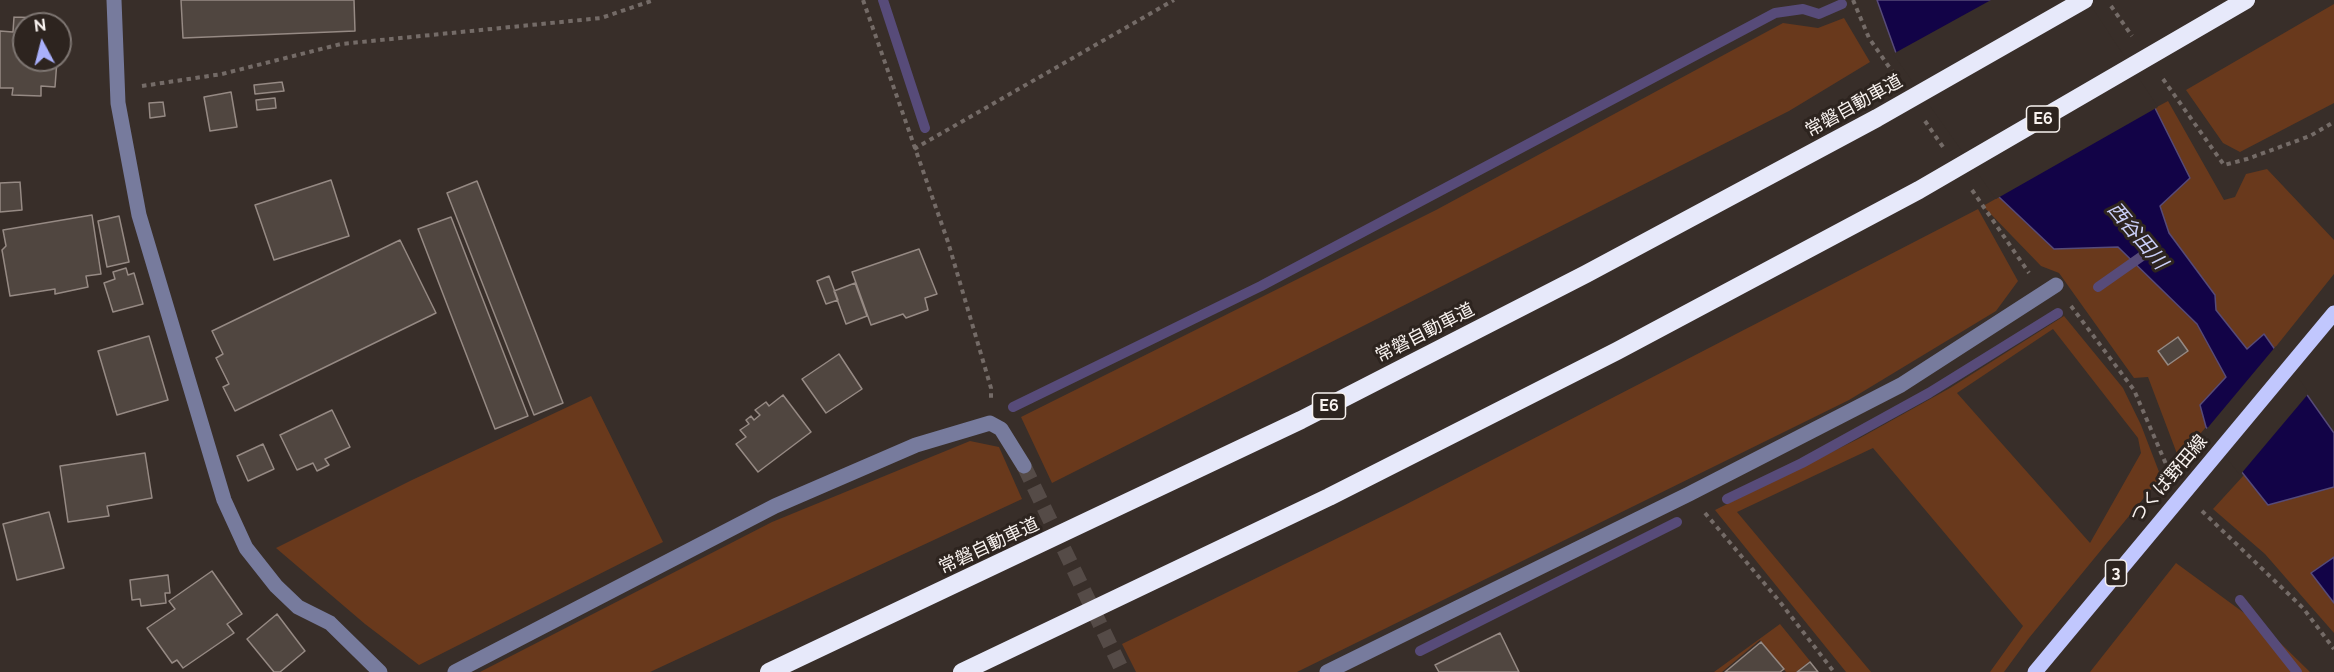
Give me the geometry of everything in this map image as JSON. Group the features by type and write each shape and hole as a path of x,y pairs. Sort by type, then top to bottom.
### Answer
{"highway":[{"name":"常磐自動車道","path":"768,672 1301,420 1586,274 1877,118 2084,0"},
{"name":"E6","path":"962,672 1329,498 1617,351 1919,189 2246,0"}],"main road":[{"name":"つくば野田線","path":"2035,672 2334,313"}],"street":[{"path":"114,0 117,90 129,165 145,236 193,403 224,500 246,548 276,586 298,607 330,623 380,672"},
{"path":"1327,672 1689,494 1901,385 2056,285"},
{"path":"455,672 776,507 916,445 990,423 1001,429 1024,466"}],"path":[{"path":"117,90 222,74 341,44 601,18 654,0"},
{"path":"862,0 948,242 991,388 990,423"},
{"path":"914,149 1174,0"},
{"path":"2107,0 2134,39"},
{"path":"2162,78 2223,165 2299,140 2334,122"},
{"path":"2056,285 2133,390 2166,468 2182,493 2303,608 2334,649"},
{"path":"1689,494 1780,602 1834,672"}],"shaded area":[{"path":"2334,4 2334,103 2240,152 2223,143 2186,90"},
{"path":"1844,18 1870,62 1789,111 1052,483 1021,417 1436,210 1783,23 1818,28"},
{"path":"2168,101 2224,200 2235,197 2246,174 2267,169 2334,240 2334,274 2274,349 2247,349 2216,310 2215,295 2169,233 2160,206 2190,178 2155,108"},
{"path":"1999,197 2054,249 2118,247 2197,324 2226,377 2200,405 2206,427 2179,459 2148,377 2134,378 2059,273 2041,266 1983,206"},
{"path":"1978,209 2018,281 1996,311 1849,400 1297,672 1136,672 1122,644 1403,506"},
{"path":"2064,316 2123,388 2141,425 2161,477 2029,638 2004,672 1990,672 2023,626 1873,448 1737,512 1871,672 1846,672 1715,510 1860,438 1950,388","holes":["2053,329 2138,438 2141,453 2090,543 1957,393"]},
{"path":"591,396 663,542 419,665 365,624 276,548 412,480"},
{"path":"970,441 999,447 1022,499 650,672 480,672 772,522"},
{"path":"2244,475 2268,505 2334,487 2334,557 2311,573 2334,603 2334,633 2265,554 2213,509"},
{"path":"2176,563 2266,629 2310,672 2090,672"},
{"path":"1780,624 1810,661 1796,672 1786,672 1760,640 1722,672 1714,672"}],"water":[{"name":"西谷田川","path":"1877,0 2084,0 2155,108 2190,178 2160,206 2169,233 2215,295 2216,310 2247,349 2264,334 2334,433 2334,487 2268,505 2206,427 2200,405 2226,377 2197,324 2118,247 2054,249 1999,197 1896,53"},
{"path":"2334,557 2334,603 2311,573"}],"pier":[{"path":"1991,0 2087,0 2158,107 1996,199 1893,54"},
{"path":"2276,346 2309,393 2240,475 2205,431"}],"building":[{"path":"181,0 354,0 355,31 183,38"},
{"path":"0,31 12,32 12,72 56,72 55,87 41,86 41,96 12,95 13,88 0,88"},
{"path":"282,82 284,91 255,94 254,85"},
{"path":"231,92 237,127 210,131 204,97"},
{"path":"275,98 276,108 257,110 256,100"},
{"path":"163,102 165,116 150,118 149,103"},
{"path":"331,180 349,236 274,260 255,205"},
{"path":"477,181 563,403 534,415 447,193"},
{"path":"20,182 22,210 0,212 0,183"},
{"path":"92,215 101,274 86,276 88,287 55,294 55,289 10,296 2,250 6,246 3,230"},
{"path":"119,216 129,262 107,267 98,221"},
{"path":"451,217 528,416 495,429 418,229"},
{"path":"400,240 436,313 235,411 223,387 229,384 216,358 223,354 212,331"},
{"path":"919,249 937,294 925,298 928,310 906,318 903,314 871,325 852,272"},
{"path":"126,268 128,275 134,273 143,304 113,312 104,283 115,279 113,272"},
{"path":"829,276 838,300 826,304 817,281"},
{"path":"855,283 867,316 846,324 834,291"},
{"path":"149,336 168,400 117,415 98,351"},
{"path":"2178,337 2188,351 2168,365 2158,351"},
{"path":"839,354 862,389 826,413 802,379"},
{"path":"783,395 811,432 758,472 736,444 746,437 740,430 749,424 746,420 751,416 754,420 760,415 755,410 766,402 769,406"},
{"path":"332,410 350,447 325,459 329,465 317,471 313,463 297,470 280,435"},
{"path":"263,444 274,469 248,481 237,456"},
{"path":"145,453 152,498 107,506 109,516 68,522 60,466"},
{"path":"49,512 64,568 17,580 3,524"},
{"path":"212,571 242,614 227,624 234,633 183,668 177,660 172,663 147,628 175,609 169,601"},
{"path":"168,575 170,593 165,593 166,603 141,606 140,599 132,600 130,580"},
{"path":"277,614 305,651 280,672 274,672 247,639"},
{"path":"1500,633 1519,672 1439,672 1435,665"},
{"path":"1761,642 1784,669 1780,672 1725,672"},
{"path":"1810,662 1818,672 1797,672"}],"waterway":[{"path":"883,0 925,128"},
{"path":"1013,407 1261,286 1775,13 1803,9 1819,14 1842,4"},
{"name":"西谷田川","path":"2098,287 2145,254"},
{"path":"1727,499 1802,463 1929,393 2058,313"},
{"path":"1420,651 1677,522"},
{"path":"2240,600 2297,672"}],"tunnel":[{"path":"1024,466 1123,672"}]}
